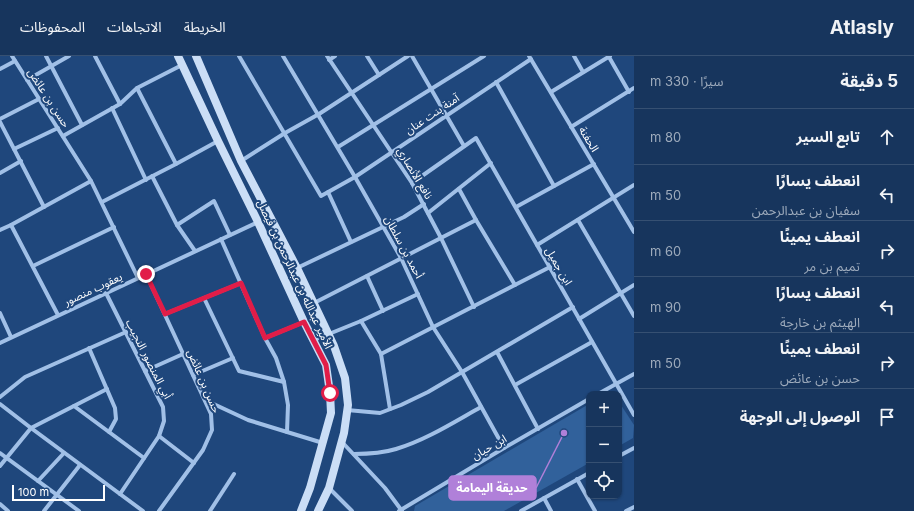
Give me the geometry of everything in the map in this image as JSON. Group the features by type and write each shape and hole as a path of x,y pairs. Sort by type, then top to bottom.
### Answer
{"main road":[{"name":"الأمير عبدالله بن عبدالرحمن بن فيصل","path":"178,56 258,222 304,322 326,365 331,413 310,488 301,511"},
{"name":"الأمير عبدالله بن عبدالرحمن بن فيصل","path":"197,56 241,161 314,303 334,346 345,378 348,405 342,442 329,488 320,511"}],"street":[{"name":"حسن بن عائض","path":"12,56 91,181 138,278"},
{"path":"46,56 82,125"},
{"path":"27,80 69,56"},
{"path":"95,56 120,104"},
{"path":"240,56 285,133"},
{"name":"أحمد بن سلطان","path":"283,56 319,114 383,226 401,258 433,327 462,372 504,448"},
{"path":"328,58 335,56"},
{"path":"367,56 379,75"},
{"path":"241,161 285,133 319,114 408,56"},
{"path":"412,56 464,146"},
{"path":"338,147 484,56"},
{"path":"574,56 583,72"},
{"path":"551,92 609,56 628,92"},
{"name":"آمنة بنت عنان","path":"285,133 322,196 355,177 496,82 530,57"},
{"name":"الحفنة","path":"530,57 634,232"},
{"name":"نافع الأنصاري","path":"328,58 412,183 424,204 474,307"},
{"path":"0,69 15,61"},
{"path":"63,136 120,104 137,88 182,65"},
{"path":"496,82 554,186"},
{"path":"137,88 176,164"},
{"path":"571,127 634,88"},
{"path":"39,99 0,120 44,207"},
{"path":"112,108 146,180"},
{"path":"14,149 58,128"},
{"name":"ابن جميل","path":"412,183 476,138 634,415"},
{"path":"102,202 218,141"},
{"path":"0,173 20,162"},
{"path":"428,214 491,163"},
{"path":"516,208 594,164"},
{"path":"152,176 177,224 195,251"},
{"path":"0,230 91,181"},
{"path":"537,245 634,185"},
{"path":"459,189 515,285"},
{"path":"328,192 351,242"},
{"path":"177,224 214,201 230,235"},
{"path":"297,268 404,217 424,204"},
{"path":"314,303 476,220"},
{"path":"578,220 634,316"},
{"name":"يعقوب منصور","path":"0,342 258,222"},
{"path":"11,225 58,315"},
{"path":"33,266 114,227"},
{"path":"221,239 265,338 276,358 284,382 288,405 287,432"},
{"path":"381,354 550,267"},
{"name":"حسن بن عائض","path":"146,274 211,414 212,430 203,450 160,511"},
{"path":"367,276 383,310"},
{"path":"165,314 241,283"},
{"path":"579,319 634,285"},
{"name":"أبي المنصور النجيب","path":"106,293 163,407 164,421 159,436 120,494"},
{"path":"314,340 361,321 418,294"},
{"path":"204,298 239,371 284,382"},
{"path":"347,410 380,413 428,392 573,308"},
{"path":"0,313 11,337"},
{"path":"361,321 381,354 390,409"},
{"path":"265,338 304,322"},
{"path":"0,397 25,377 126,332"},
{"path":"515,385 592,342"},
{"path":"89,348 115,408 116,418 109,432"},
{"path":"497,352 538,429"},
{"path":"145,371 183,354"},
{"path":"193,375 233,358"},
{"path":"603,391 634,374"},
{"path":"0,466 31,428 107,389"},
{"path":"204,400 248,420 323,443"},
{"name":"ابن حيان","path":"401,510 586,401"},
{"path":"0,404 143,511"},
{"path":"74,406 144,458"},
{"path":"354,454 371,454 396,450 425,438 481,407"},
{"path":"159,436 194,463"},
{"path":"342,442 385,488 401,510"},
{"path":"622,454 634,448"},
{"path":"0,453 79,511"},
{"path":"38,481 64,453"},
{"path":"44,511 80,465"},
{"path":"211,511 234,474"},
{"path":"521,511 586,475"},
{"path":"578,479 595,511"},
{"path":"329,488 352,511"},
{"path":"544,498 551,511"},
{"path":"0,504 8,511"},
{"path":"626,511 634,507"}],"shaded area":[{"path":"586,406 586,465 504,511 414,511 415,506"},
{"path":"622,407 634,425 633,438 622,444"}],"place":[{"name":"حديقة اليمامة","path":"564,433"}],"route":[{"path":"146,274 165,314 241,283 265,338 304,322 326,365 330,393"}]}
